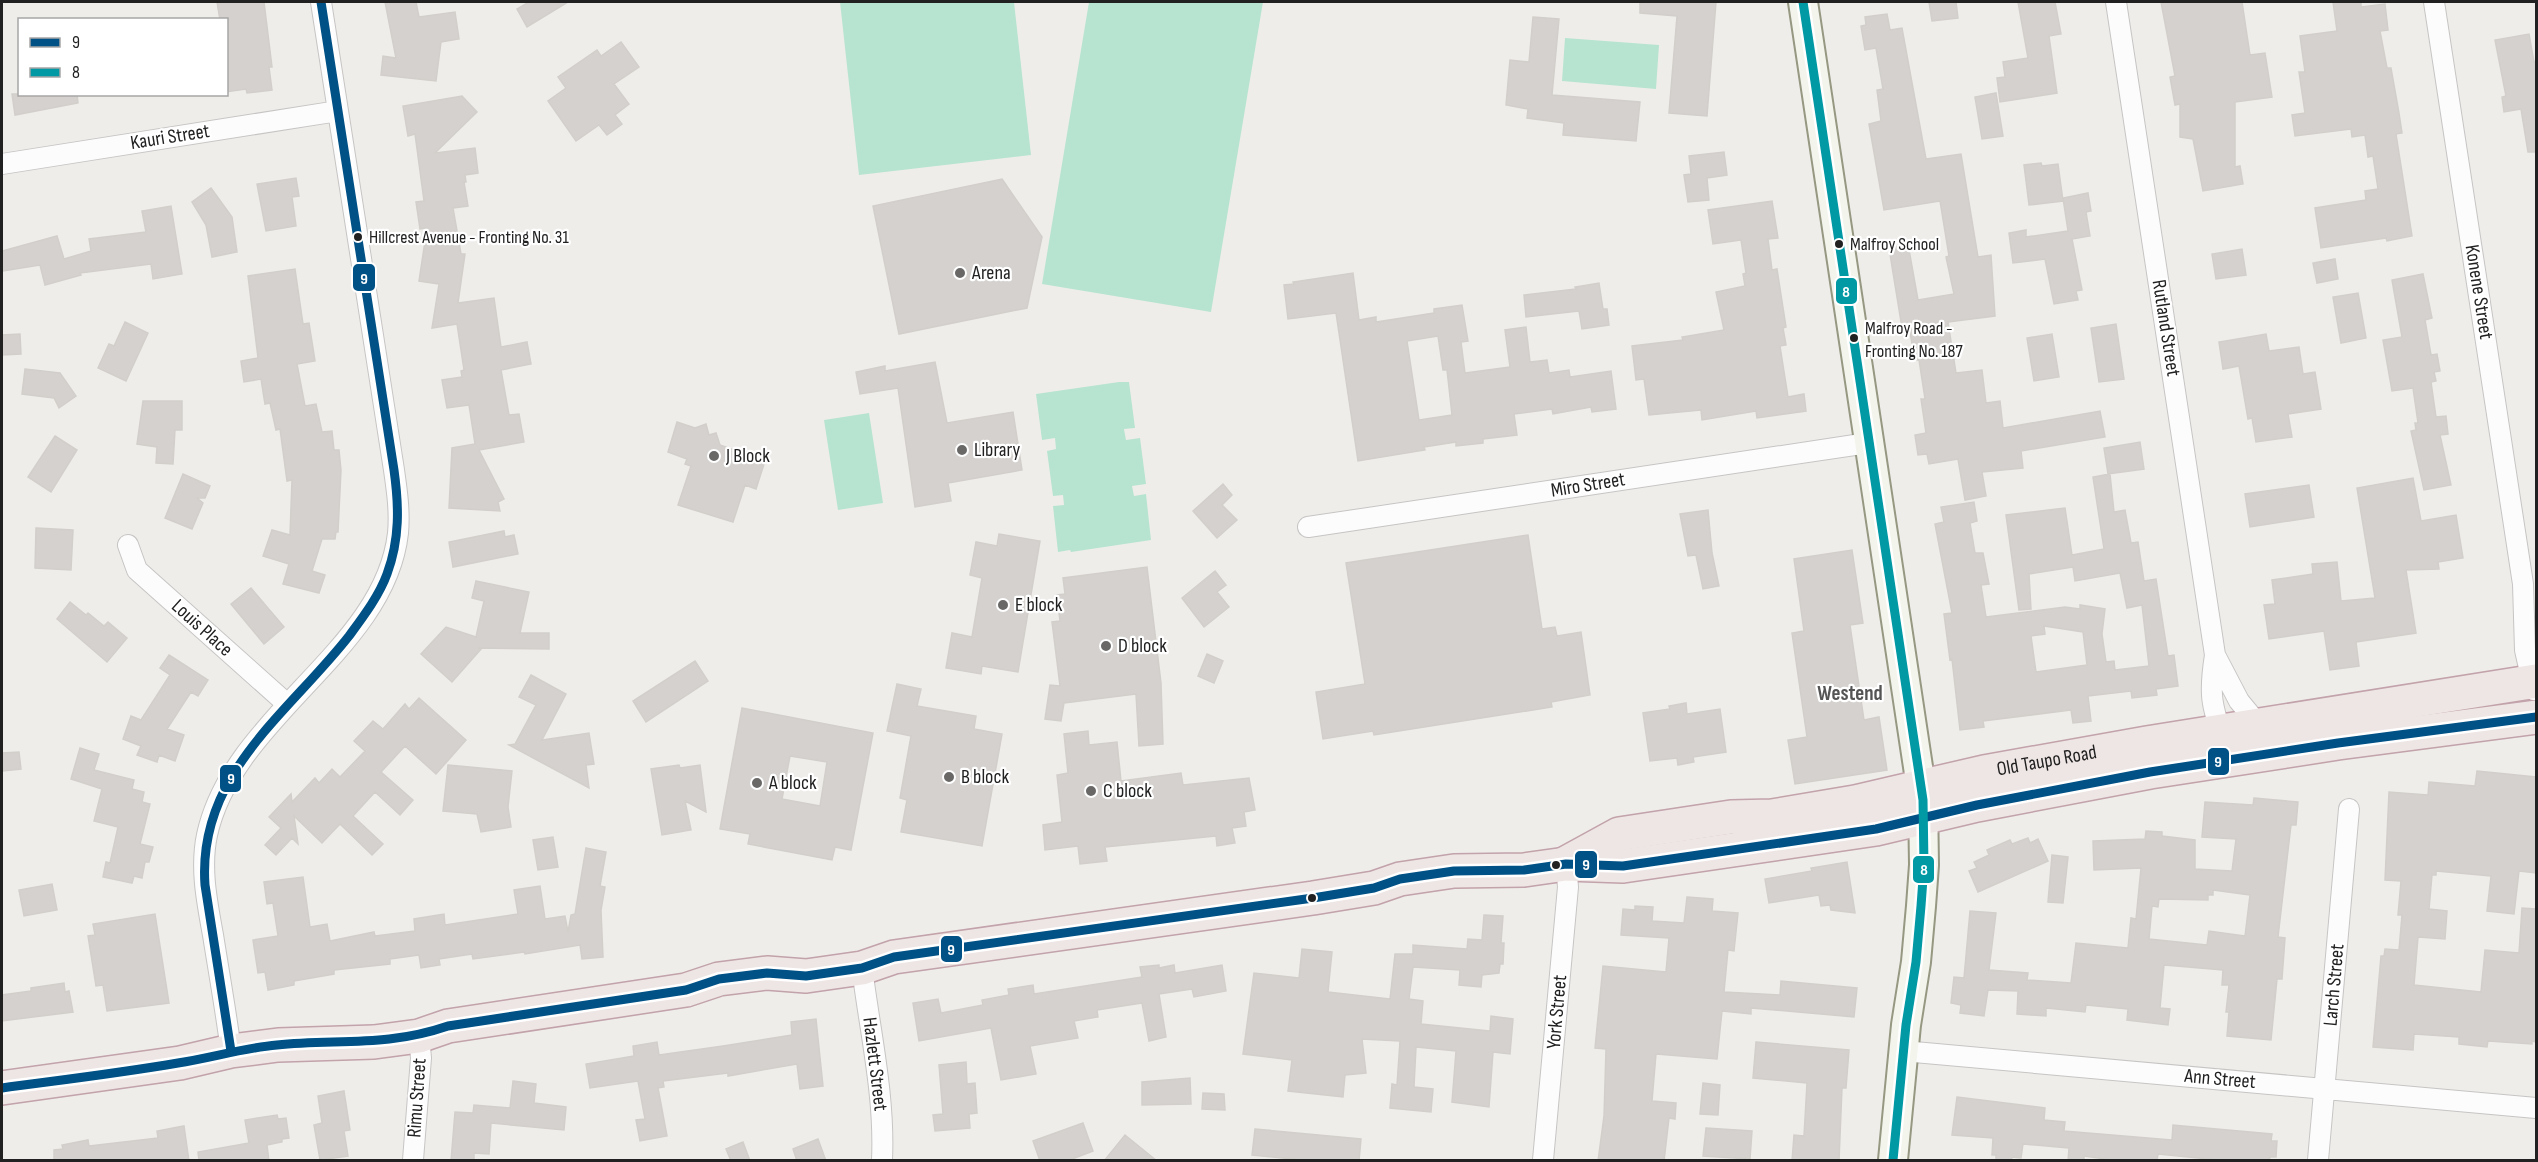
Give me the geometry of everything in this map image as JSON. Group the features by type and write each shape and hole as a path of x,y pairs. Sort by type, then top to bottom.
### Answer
{"highway":[{"name":"Old Taupo Road","path":"1922,802 1984,772 2258,724 2535,686"},
{"name":"Old Taupo Road","path":"2,1088 180,1063 231,1051 278,1045 374,1042 419,1036 448,1026 686,990 719,979 767,973 806,976 862,968 894,957 1313,898 1374,888 1400,879 1454,871 1524,870 1566,864 1619,834 1731,817 1772,816 1871,799 1922,802 2071,787 2231,760 2536,717"}],"main road":[{"path":"1803,2 1922,802 1924,865 1920,919 1903,1051 1893,1161"}],"street":[{"path":"231,1051 206,896 204,865 207,836 216,804 230,778 286,703 358,627 375,600 390,565 398,534 398,504 394,470 321,2"},
{"name":"Rutland Street","path":"2116,2 2215,655 2211,680 2212,707 2231,760"},
{"name":"Konene Street","path":"2434,2 2523,584 2525,650 2535,686"},
{"name":"Kauri Street","path":"2,164 338,111"},
{"name":"Miro Street","path":"1308,526 1868,443"},
{"name":"Louis Place","path":"128,545 137,570 286,703"},
{"name":"Konene Street","path":"2523,584 2536,615"},
{"name":"Rutland Street","path":"2215,655 2239,701 2258,724"},
{"name":"Larch Street","path":"2318,1161 2349,809"},
{"name":"York Street","path":"1544,1161 1568,894 1566,864"},
{"name":"Hazlett Street","path":"862,968 880,1100 883,1132 882,1161"},
{"name":"Rimu Street","path":"413,1161 421,1058 419,1036"},
{"name":"Ann Street","path":"1903,1051 2536,1108"}],"green space":[{"path":"840,2 1014,2 1031,155 859,175"},
{"path":"1089,2 1263,2 1211,312 1042,284"},
{"path":"1565,38 1659,45 1656,89 1562,81"},
{"path":"1129,382 1135,428 1124,429 1126,440 1140,438 1146,484 1132,486 1134,496 1146,494 1151,540 1058,552 1053,506 1064,505 1063,495 1053,496 1047,451 1056,449 1055,438 1042,440 1036,394"},
{"path":"869,413 883,503 838,510 824,420"}],"building":[{"path":"217,2 264,2 272,67 269,67 272,90 247,93 246,89 228,92 228,18 220,18"},
{"path":"385,2 416,2 419,17 455,12 459,39 441,42 436,81 381,75 383,56 396,58"},
{"path":"529,2 568,2 527,27 517,9"},
{"path":"1640,2 1716,2 1707,116 1669,113 1677,16 1640,13"},
{"path":"1929,2 1956,2 1958,18 1932,21"},
{"path":"2018,2 2055,2 2061,34 2049,36 2057,93 2000,102 1997,78 2005,77 2003,62 2028,58"},
{"path":"2161,2 2242,2 2250,55 2265,53 2272,97 2235,102 2235,167 2240,166 2243,184 2203,191 2193,139 2180,137 2180,104 2175,105 2170,77 2175,76"},
{"path":"2333,2 2361,2 2361,7 2385,4 2388,30 2380,31 2387,68 2391,68 2399,113 2402,133 2396,134 2412,236 2321,248 2315,208 2366,200 2365,191 2378,189 2373,156 2368,157 2365,135 2352,137 2351,129 2295,136 2292,115 2305,113 2299,72 2305,72 2300,36 2337,31"},
{"path":"1887,14 1890,30 1902,28 1926,159 1961,154 1978,257 1991,255 1995,316 1948,322 1956,373 1982,370 1986,403 2000,401 2003,428 2100,411 2105,437 2021,451 2023,468 1982,472 1986,496 1965,500 1958,459 1929,464 1927,454 1918,455 1915,435 1926,433 1921,399 1925,399 1919,360 1915,360 1909,327 1902,328 1889,248 1908,244 1918,300 1954,294 1946,257 1949,256 1940,201 1884,210 1869,124 1881,121 1877,90 1883,89 1876,48 1865,50 1861,26 1866,25 1865,17"},
{"path":"1533,17 1559,19 1552,95 1640,102 1636,141 1563,135 1564,123 1527,118 1528,109 1506,105 1510,60 1529,62"},
{"path":"2529,34 2534,62 2536,62 2536,152 2528,152 2521,109 2504,112 2502,97 2506,96 2495,40"},
{"path":"621,42 639,67 614,84 629,104 615,115 622,124 607,135 599,125 576,141 548,101 566,88 558,77 597,50 601,56"},
{"path":"1996,93 2003,136 1982,139 1975,97"},
{"path":"12,94 18,94 18,96 77,96 78,103 15,115"},
{"path":"462,96 477,112 435,153 475,148 478,173 465,175 466,182 464,182 468,206 453,208 461,254 465,254 458,303 494,298 501,347 527,342 531,364 501,370 509,415 519,414 524,442 479,450 504,499 498,502 500,511 449,508 452,448 475,444 469,405 447,408 442,380 462,377 461,371 464,370 457,324 432,328 439,284 419,281 427,228 420,229 416,202 424,201 415,134 408,136 403,106"},
{"path":"1724,152 1727,175 1707,178 1709,200 1688,202 1684,175 1691,174 1689,156"},
{"path":"2041,163 2042,166 2058,164 2063,201 2029,205 2024,165"},
{"path":"296,178 299,196 292,197 296,226 266,231 257,184"},
{"name":"Arena","path":"1002,179 1042,237 1027,308 899,334 873,206"},
{"path":"211,188 232,217 237,252 212,257 206,225 192,202"},
{"path":"2088,193 2091,211 2086,212 2090,236 2072,239 2082,290 2076,291 2078,300 2054,304 2045,259 2013,263 2009,233 2026,230 2026,237 2068,231 2063,198"},
{"path":"1772,201 1778,238 1768,239 1772,270 1777,269 1786,327 1783,328 1786,345 1780,346 1788,397 1804,394 1806,411 1757,418 1756,411 1702,420 1701,410 1649,415 1644,379 1636,380 1632,346 1683,340 1682,337 1724,330 1716,292 1745,286 1743,274 1746,273 1741,240 1713,244 1708,210"},
{"path":"171,206 182,274 153,279 151,264 80,273 81,275 45,285 40,265 2,271 2,251 57,236 64,259 91,251 89,239 146,232 142,211"},
{"path":"2242,249 2246,275 2216,279 2212,254"},
{"path":"2335,259 2338,279 2317,283 2313,263"},
{"path":"295,269 303,324 309,323 315,361 297,364 305,406 316,404 322,432 332,431 334,450 339,450 341,470 338,532 336,532 335,539 322,539 312,571 325,575 319,593 283,584 289,564 263,556 272,530 290,535 292,480 287,481 280,429 276,430 270,403 265,404 261,379 244,382 241,361 258,358 248,276"},
{"path":"1353,273 1359,320 1376,317 1376,322 1434,313 1434,309 1462,305 1468,341 1461,342 1465,373 1510,367 1505,330 1526,327 1530,362 1547,360 1549,373 1569,370 1570,377 1611,371 1616,409 1592,412 1591,407 1553,414 1552,409 1514,414 1517,435 1483,439 1483,443 1456,446 1456,442 1424,447 1425,450 1358,461 1336,313 1288,319 1284,285 1294,284 1293,282","holes":["1438,336 1443,370 1447,370 1452,415 1419,420 1407,341"]},
{"path":"2423,274 2432,318 2425,320 2431,355 2437,354 2440,371 2434,372 2436,381 2431,382 2436,417 2446,416 2448,434 2440,435 2451,485 2424,490 2411,431 2416,430 2415,423 2418,423 2413,388 2392,391 2383,340 2402,337 2392,280"},
{"path":"1599,283 1603,309 1607,309 1609,325 1582,329 1579,311 1526,317 1524,295 1576,289 1575,287"},
{"path":"2358,293 2366,338 2341,343 2333,297"},
{"path":"125,322 148,333 126,381 98,368 109,344 114,346"},
{"path":"2116,324 2124,379 2099,382 2091,328"},
{"path":"20,334 21,354 2,355 2,335"},
{"path":"2052,334 2059,377 2034,381 2027,338"},
{"path":"2266,334 2269,351 2299,347 2303,374 2315,372 2321,409 2288,414 2292,437 2256,442 2252,418 2248,419 2239,366 2223,369 2219,342"},
{"name":"Library","path":"935,362 947,423 1013,412 1022,470 948,483 951,501 915,507 898,388 860,394 856,372 885,366 885,371"},
{"path":"25,369 60,373 76,396 59,408 54,398 22,394"},
{"path":"143,401 182,401 182,430 175,430 173,464 156,463 157,447 137,444"},
{"path":"677,422 695,428 706,424 709,435 716,433 720,445 765,461 756,489 745,485 733,522 678,505 691,466 685,464 687,459 668,452"},
{"path":"55,436 77,450 51,492 28,477"},
{"path":"2140,442 2144,469 2108,474 2104,448"},
{"path":"183,474 210,486 205,498 197,498 203,503 192,529 165,518"},
{"path":"2110,474 2114,512 2125,510 2131,543 2138,542 2144,581 2156,579 2168,656 2174,655 2178,686 2156,689 2157,695 2132,698 2131,691 2088,696 2091,721 2073,723 2071,710 1983,721 1984,727 1960,730 1944,614 1952,613 1935,524 1944,522 1941,507 1974,502 1977,521 1970,523 1975,553 1983,553 1989,584 1981,585 1986,617 2065,607 2080,609 2080,605 2105,609 2102,634 2106,662 2114,661 2115,670 2149,666 2142,605 2127,608 2120,573 2075,581 2073,567 2029,574 2031,609 2019,610 2006,515 2065,508 2072,555 2104,549 2093,477","holes":["2044,626 2083,632 2087,665 2036,672 2031,636 2045,634"]},
{"path":"2413,478 2421,521 2456,515 2463,558 2438,562 2439,569 2406,570 2416,633 2356,642 2359,666 2330,670 2324,631 2269,639 2264,605 2275,604 2272,580 2313,574 2312,564 2337,562 2341,601 2375,598 2357,488"},
{"path":"1223,484 1232,495 1222,505 1237,520 1217,538 1193,511"},
{"path":"2309,485 2314,517 2250,527 2245,494"},
{"path":"1708,510 1712,553 1719,586 1703,589 1696,555 1688,556 1680,514"},
{"path":"36,528 73,530 71,570 35,568"},
{"path":"504,531 505,537 514,535 518,554 453,567 449,542"},
{"name":"E block","path":"999,534 1040,541 1018,672 982,666 981,674 946,668 952,633 972,637 982,578 970,575 976,542 997,546"},
{"path":"1528,535 1542,629 1555,627 1557,636 1581,632 1590,695 1551,702 1552,707 1374,735 1373,731 1323,739 1316,692 1365,684 1346,563"},
{"path":"1852,550 1863,623 1850,625 1864,720 1879,717 1887,770 1795,784 1788,740 1807,737 1792,633 1804,631 1794,559"},
{"name":"D block","path":"1147,567 1161,683 1163,744 1139,746 1136,694 1064,703 1061,721 1045,719 1050,685 1060,686 1052,622 1060,621 1057,595 1065,594 1063,578"},
{"path":"1215,571 1226,585 1217,592 1229,607 1204,627 1182,598"},
{"path":"476,581 529,592 520,633 549,633 549,649 478,648 481,649 452,682 421,654 446,627 476,637 484,601 472,598"},
{"path":"251,588 284,627 264,644 231,604"},
{"path":"70,602 104,626 108,622 127,638 107,662 57,619"},
{"path":"1207,654 1223,661 1214,683 1198,676"},
{"path":"169,655 208,680 198,696 191,692 167,729 184,735 175,761 159,755 157,762 137,755 141,746 123,739 131,716 141,720 170,675 160,668"},
{"path":"695,661 708,681 646,722 633,701"},
{"path":"531,675 566,694 542,740 589,733 594,764 586,765 589,788 509,745 515,744 536,705 519,697"},
{"name":"B block","path":"897,684 921,689 917,706 976,716 974,729 1002,734 982,846 901,832 907,800 900,798 911,736 887,731"},
{"path":"419,698 466,740 436,774 405,746 381,772 413,800 400,815 375,792 353,816 383,844 372,855 340,824 322,843 294,816 298,844 292,838 276,855 265,845 281,828 269,817 291,794 292,802 315,778 319,783 332,769 340,777 365,751 354,741 373,721 383,729 405,704 409,709"},
{"path":"1686,703 1687,714 1720,709 1726,752 1693,757 1694,762 1678,765 1677,758 1650,761 1643,713 1670,709 1669,706"},
{"name":"A block","path":"742,708 873,733 851,850 835,847 832,860 748,844 750,834 720,829","holes":["790,756 827,762 820,806 782,799"]},
{"path":"1088,731 1089,745 1117,742 1121,781 1181,773 1183,785 1249,778 1255,810 1244,812 1246,826 1232,828 1235,843 1217,846 1216,836 1105,847 1107,861 1080,864 1078,846 1045,850 1043,825 1062,822 1057,775 1068,773 1064,734"},
{"path":"80,748 99,754 94,770 134,780 132,789 144,792 142,802 150,804 140,844 153,847 149,862 145,862 142,878 134,876 132,883 103,877 106,862 110,863 118,827 94,821 102,789 71,779"},
{"path":"19,752 21,769 3,771 2,753"},
{"path":"448,765 512,771 508,807 511,827 481,832 477,814 443,811"},
{"path":"679,765 680,768 700,765 706,812 685,801 691,830 662,835 651,769"},
{"path":"2477,771 2536,777 2536,873 2519,871 2514,914 2487,911 2491,876 2436,871 2436,875 2432,875 2429,909 2447,911 2445,939 2418,937 2414,985 2481,992 2485,950 2519,953 2522,908 2536,909 2536,1042 2532,1041 2532,1044 2488,1041 2487,1047 2459,1044 2459,1037 2414,1034 2413,1050 2373,1047 2381,956 2384,956 2385,949 2399,950 2402,915 2398,915 2401,881 2385,880 2389,792 2428,795 2429,782 2475,786"},
{"path":"2254,798 2298,802 2296,825 2291,825 2278,937 2285,938 2282,979 2277,979 2271,1040 2227,1036 2229,1012 2226,1012 2229,985 2222,985 2223,970 2164,965 2160,1008 2170,1009 2168,1025 2127,1020 2128,1009 2086,1005 2085,1012 2046,1008 2046,1016 2017,1014 2018,991 1988,990 1984,1016 1960,1013 1961,1005 1951,1003 1954,977 1964,978 1970,911 1996,913 1989,970 2028,973 2027,980 2071,983 2076,943 2128,948 2131,918 2136,919 2141,868 2094,870 2093,841 2145,839 2146,831 2162,832 2162,836 2195,840 2195,869 2232,871 2236,839 2202,837 2205,802 2253,805","holes":["2213,890 2250,895 2245,936 2209,931 2207,945 2149,939 2152,906 2158,907 2159,899 2208,900 2208,895 2213,895"]},
{"path":"553,837 558,867 538,870 533,840"},
{"path":"2028,838 2030,843 2038,839 2048,861 1978,892 1969,871 1977,868 1974,862 1989,855 1987,850 2010,840 2012,844"},
{"path":"586,848 606,852 600,886 605,887 601,910 603,957 582,959 580,945 473,959 472,954 439,959 440,965 421,968 419,955 390,959 390,964 334,970 334,974 294,981 294,985 268,990 265,972 258,973 253,940 278,936 273,903 267,904 264,882 303,877 310,927 327,924 330,941 374,932 375,936 415,931 414,919 444,914 445,925 518,914 514,890 540,886 545,919 565,916 568,932 571,915 575,914"},
{"path":"2052,855 2068,857 2063,903 2048,902"},
{"path":"1847,862 1855,913 1831,910 1830,905 1821,906 1819,895 1769,903 1765,879"},
{"path":"52,884 57,910 24,916 19,890"},
{"path":"1687,897 1713,899 1712,911 1738,913 1734,951 1728,950 1724,992 1780,995 1781,981 1857,988 1854,1017 1751,1008 1751,1014 1722,1011 1717,1059 1656,1054 1652,1101 1676,1103 1675,1119 1669,1118 1664,1161 1598,1161 1604,1116 1606,1049 1595,1048 1603,966 1666,972 1669,938 1621,935 1623,909 1635,910 1635,906 1653,907 1652,921 1684,923"},
{"path":"155,914 169,1003 107,1011 103,985 96,986 88,936 95,935 93,924"},
{"path":"1484,915 1503,916 1501,943 1504,943 1503,964 1500,964 1499,973 1482,975 1481,987 1459,985 1460,970 1413,967 1409,999 1423,1001 1421,1024 1490,1031 1491,1016 1513,1019 1510,1054 1493,1052 1489,1107 1452,1102 1456,1051 1416,1047 1414,1087 1433,1089 1431,1112 1390,1108 1392,1084 1397,1085 1400,1041 1362,1039 1366,1073 1345,1075 1343,1097 1288,1091 1292,1060 1243,1054 1254,973 1299,978 1302,949 1332,952 1328,992 1390,999 1395,954 1413,954 1413,945 1467,949 1468,939 1482,940"},
{"path":"1159,965 1159,968 1174,965 1175,973 1222,965 1226,991 1194,997 1192,989 1159,994 1166,1037 1149,1041 1142,1003 1097,1010 1098,1017 1074,1021 1078,1038 1030,1046 1036,1074 1001,1080 991,1028 919,1041 913,1003 938,999 941,1013 983,1005 982,1000 1009,995 1008,989 1033,985 1034,994 1142,977 1140,967"},
{"path":"64,983 65,992 69,991 73,1012 2,1021 2,995"},
{"path":"816,1019 823,1086 800,1089 797,1064 728,1076 728,1073 663,1081 664,1087 658,1088 667,1136 640,1141 636,1120 645,1119 638,1081 590,1088 586,1064 634,1056 633,1046 657,1042 659,1055 723,1046 792,1035 791,1022"},
{"path":"1756,1042 1849,1050 1846,1088 1842,1088 1839,1161 1792,1161 1794,1135 1804,1136 1807,1083 1753,1078"},
{"path":"966,1062 967,1084 975,1083 977,1113 969,1114 970,1128 935,1131 933,1115 943,1114 939,1065"},
{"path":"1190,1078 1191,1104 1142,1105 1142,1082"},
{"path":"513,1081 536,1084 534,1103 566,1107 564,1130 491,1123 489,1154 474,1153 474,1161 451,1161 455,1112 473,1113 474,1105 510,1108"},
{"path":"1703,1083 1720,1085 1718,1115 1700,1114"},
{"path":"344,1091 350,1130 344,1131 348,1156 320,1160 314,1125 322,1123 318,1096"},
{"path":"1203,1093 1224,1094 1225,1110 1202,1109"},
{"path":"1957,1097 2045,1108 2044,1120 2065,1122 2064,1131 2172,1140 2173,1125 2272,1134 2271,1141 2277,1141 2276,1157 2270,1157 2269,1161 2228,1161 2158,1154 2157,1161 2119,1161 2084,1156 2084,1161 2068,1161 2069,1148 2023,1144 2021,1158 2012,1157 2011,1161 1996,1161 1996,1155 1992,1155 1993,1138 1952,1135"},
{"path":"277,1115 278,1119 286,1118 289,1138 267,1145 269,1161 199,1161 198,1152 249,1143 245,1120"},
{"path":"1083,1123 1093,1151 1067,1161 1040,1161 1033,1141"},
{"path":"184,1126 189,1161 54,1161 54,1150 63,1149 62,1145 88,1140 89,1146 158,1138 157,1131"},
{"path":"1706,1128 1752,1131 1750,1159 1703,1156"},
{"path":"1255,1129 1361,1139 1359,1161 1311,1161 1252,1155"},
{"path":"1125,1135 1157,1161 1104,1161"},
{"path":"818,1139 826,1161 797,1161 793,1149"},
{"path":"743,1142 750,1161 731,1161 726,1149"}],"transit line":[{"name":"9","path":"231,1051 205,885 206,846 216,810 231,778 251,748 325,665 370,606 387,574 396,535 397,497 394,470 321,2"},
{"name":"8","path":"1803,2 1923,800 1924,865 1921,906 1916,962 1906,1025 1893,1160"},
{"name":"9","path":"2,1088 156,1067 264,1046 404,1037 448,1026 686,990 719,979 767,973 806,976 862,968 894,957 1313,898 1374,888 1400,879 1454,871 1524,870 1566,864 1623,866 1876,829 1977,805 2150,772 2338,743 2536,717"}],"place":[{"name":"Hillcrest Avenue - Fronting No. 31","path":"358,237"},
{"name":"Malfroy School","path":"1839,244"},
{"name":"Arena","path":"960,273"},
{"name":"Malfroy Road - Fronting No. 187","path":"1854,338"},
{"name":"Library","path":"962,450"},
{"name":"J Block","path":"714,456"},
{"name":"E block","path":"1003,605"},
{"name":"D block","path":"1106,646"},
{"name":"B block","path":"949,777"},
{"name":"A block","path":"757,783"},
{"name":"C block","path":"1091,791"}],"district":[{"name":"Westend","path":"1850,693"}]}
